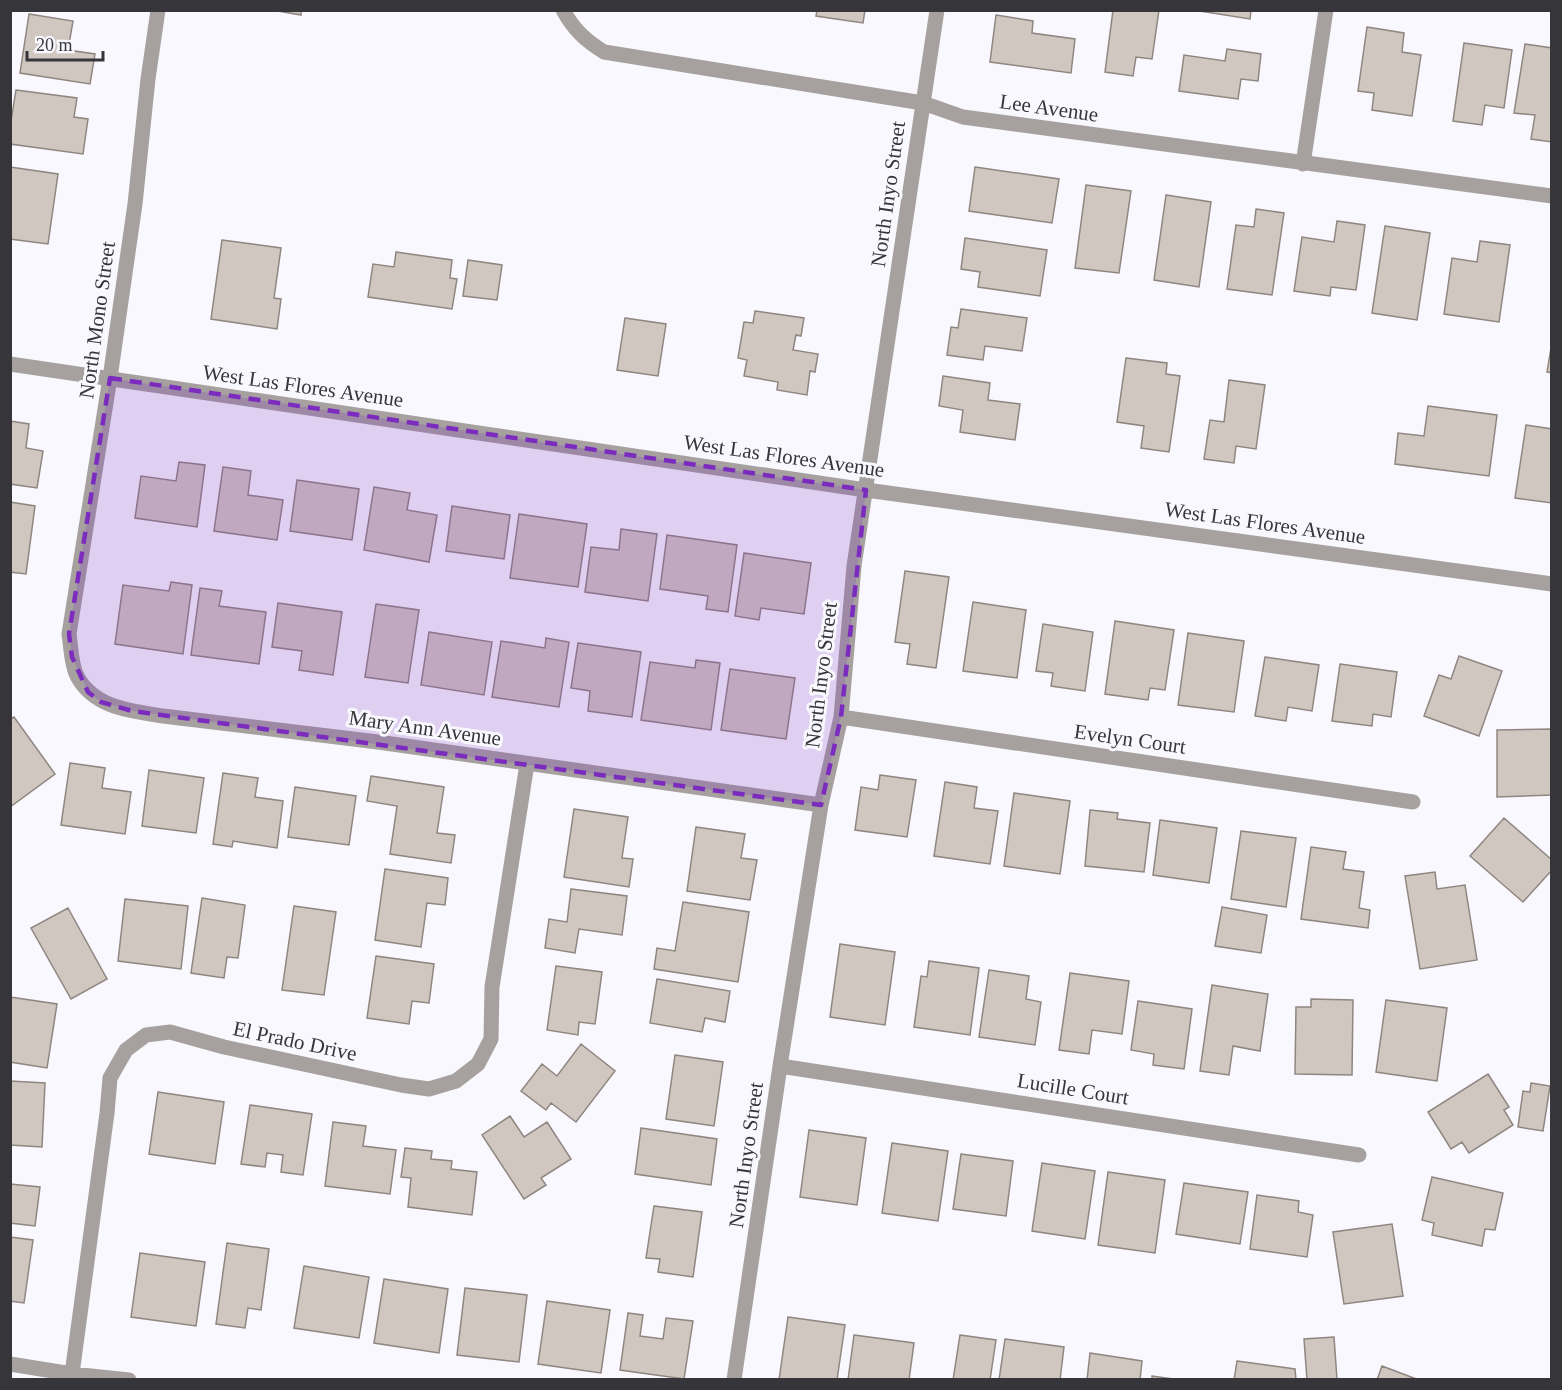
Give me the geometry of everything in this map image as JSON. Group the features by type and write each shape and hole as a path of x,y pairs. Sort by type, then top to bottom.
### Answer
{"street":[{"name":"North Mono Street","path":"69,634 135,204 148,79 158,10"},
{"name":"Lee Avenue","path":"563,10 572,25 587,41 604,52 923,103 963,117 1551,196"},
{"name":"North Inyo Street","path":"734,1380 821,805 841,717 854,566 937,10"},
{"path":"1303,164 1326,10"},
{"name":"West Las Flores Avenue","path":"10,364 866,489 1551,584"},
{"name":"Mary Ann Avenue","path":"69,634 76,675 88,692 102,702 132,711 378,742 821,805"},
{"name":"Evelyn Court","path":"841,717 1413,802"},
{"name":"El Prado Drive","path":"72,1374 106,1124 110,1078 126,1050 146,1035 170,1032 224,1047 401,1085 429,1089 456,1082 478,1064 491,1039 492,987 526,764"},
{"name":"Lucille Court","path":"780,1066 1359,1155"},
{"path":"10,1364 129,1380"}],"highlighted area":[{"path":"110,378 866,490 841,717 821,805 132,711 101,702 88,692 72,657 69,634"}],"building":[{"path":"272,10 301,10 301,15"},
{"path":"817,10 865,10 863,23 816,16"},
{"path":"1113,10 1159,10 1152,59 1136,57 1133,76 1105,72"},
{"path":"1193,10 1251,10 1250,19"},
{"path":"29,14 73,21 68,50 95,54 90,84 20,73"},
{"path":"996,15 1033,21 1032,33 1075,39 1071,73 990,62"},
{"path":"1367,27 1404,33 1402,52 1421,55 1412,116 1372,110 1374,93 1358,91"},
{"path":"1464,43 1512,50 1504,108 1485,105 1482,125 1453,121"},
{"path":"1525,44 1552,48 1552,142 1531,139 1535,115 1514,113"},
{"path":"1227,49 1261,54 1258,81 1241,79 1238,99 1179,91 1184,55 1225,61"},
{"path":"16,90 77,98 74,117 88,119 83,154 10,144 10,127"},
{"path":"10,167 58,174 48,244 10,239"},
{"path":"975,167 1059,179 1052,223 969,211"},
{"path":"1086,185 1131,191 1119,273 1075,268"},
{"path":"1166,195 1211,202 1199,287 1154,280"},
{"path":"1256,209 1284,213 1272,295 1227,289 1236,225 1254,227"},
{"path":"1337,221 1365,225 1356,290 1331,287 1330,296 1294,291 1302,237 1334,242"},
{"path":"1385,226 1430,233 1417,320 1372,313"},
{"path":"965,238 1047,250 1040,296 978,287 980,272 961,269"},
{"path":"222,240 281,248 274,298 281,299 277,329 211,319"},
{"path":"1480,241 1510,245 1499,322 1444,314 1452,258 1477,262"},
{"path":"396,252 452,260 450,278 457,279 452,309 368,297 373,264 394,267"},
{"path":"468,260 502,265 497,300 463,296"},
{"path":"961,309 1027,318 1022,351 985,346 983,360 947,355 951,327 958,328"},
{"path":"755,311 804,318 801,336 796,335 793,350 818,354 815,372 810,371 807,395 777,390 778,382 744,376 747,360 738,358 744,322 753,323"},
{"path":"625,318 666,324 658,376 617,370"},
{"path":"1552,342 1552,373 1547,372"},
{"path":"1126,358 1167,363 1166,374 1180,376 1169,452 1141,448 1144,426 1117,422"},
{"path":"943,376 990,383 988,400 1020,404 1015,440 960,432 963,410 939,406"},
{"path":"1229,380 1265,385 1256,449 1236,446 1234,463 1204,459 1210,420 1224,422"},
{"path":"1428,406 1497,415 1489,476 1395,464 1398,433 1424,436"},
{"path":"10,421 29,424 26,448 43,451 37,488 10,484"},
{"path":"1526,425 1552,429 1552,503 1515,498"},
{"path":"179,462 205,465 197,527 135,518 141,476 176,481"},
{"path":"223,467 251,471 248,495 283,500 277,540 214,531"},
{"path":"297,480 359,489 352,540 290,531"},
{"path":"374,487 410,493 407,510 437,515 429,562 364,550"},
{"path":"10,502 35,506 26,574 10,572"},
{"path":"452,506 510,515 504,559 446,551"},
{"path":"519,514 587,524 578,587 510,578"},
{"path":"621,529 657,534 648,601 585,592 591,547 619,550"},
{"path":"667,535 737,545 728,612 706,609 708,596 660,589"},
{"path":"744,553 811,563 804,614 761,608 759,620 735,616"},
{"path":"905,571 949,577 936,668 907,664 910,644 895,642"},
{"path":"171,582 192,585 183,654 115,644 123,585 169,591"},
{"path":"200,588 222,591 219,606 266,612 259,664 191,655"},
{"path":"973,602 1026,610 1017,678 963,671"},
{"path":"278,603 342,612 333,675 299,670 302,651 272,647"},
{"path":"376,604 419,610 408,683 365,677"},
{"path":"1115,621 1174,630 1165,690 1150,688 1148,700 1105,694"},
{"path":"1043,624 1093,632 1085,691 1051,686 1053,673 1036,671"},
{"path":"429,632 492,642 484,695 421,685"},
{"path":"1188,633 1244,641 1234,712 1178,705"},
{"path":"546,638 569,642 559,707 492,697 501,641 545,648"},
{"path":"578,643 641,652 632,717 588,711 590,691 571,688"},
{"path":"1459,656 1502,671 1479,736 1424,716 1439,675 1451,679"},
{"path":"1265,657 1319,665 1312,711 1288,707 1286,721 1255,716"},
{"path":"696,660 720,663 711,730 641,720 650,662 695,668"},
{"path":"1340,664 1397,672 1391,717 1373,714 1372,726 1332,721"},
{"path":"730,669 795,678 786,739 721,730"},
{"path":"14,717 55,774 10,807 10,719"},
{"path":"1552,729 1552,795 1497,797 1497,730"},
{"path":"70,763 105,768 102,788 131,792 125,834 61,825"},
{"path":"149,770 204,778 196,833 142,826"},
{"path":"223,773 258,778 255,797 283,801 277,848 233,841 232,847 213,844"},
{"path":"880,775 916,780 907,837 855,830 861,787 878,790"},
{"path":"371,776 444,787 437,833 455,835 451,863 390,854 397,806 367,801"},
{"path":"945,782 977,787 974,808 998,811 990,864 934,856"},
{"path":"295,787 356,796 349,845 288,837"},
{"path":"1014,793 1070,801 1060,874 1004,866"},
{"path":"574,809 628,817 622,858 633,859 629,887 564,877"},
{"path":"1090,810 1118,813 1117,819 1150,823 1144,872 1085,866"},
{"path":"1504,818 1552,860 1552,870 1523,902 1470,856"},
{"path":"1160,820 1217,828 1209,883 1153,875"},
{"path":"696,827 745,834 741,858 757,860 750,900 687,891"},
{"path":"1241,831 1296,838 1286,907 1231,899"},
{"path":"1311,847 1346,852 1343,869 1364,872 1359,908 1370,910 1368,928 1301,919"},
{"path":"385,869 448,878 445,905 427,903 421,947 375,940"},
{"path":"1435,872 1437,889 1465,885 1477,960 1420,969 1405,876"},
{"path":"571,889 627,896 622,935 579,929 575,953 545,948 549,919 567,922"},
{"path":"202,898 245,905 238,958 227,957 224,978 191,973"},
{"path":"125,899 188,906 181,969 118,961"},
{"path":"683,902 749,912 738,982 654,969 657,948 675,951"},
{"path":"294,906 336,912 324,995 282,990"},
{"path":"1222,907 1267,915 1261,953 1215,946"},
{"path":"68,908 107,979 71,999 31,928"},
{"path":"840,944 895,952 885,1025 830,1017"},
{"path":"376,956 434,964 429,1003 412,1001 409,1024 367,1018"},
{"path":"929,961 979,968 970,1035 914,1027 921,976 927,977"},
{"path":"556,966 602,972 595,1024 579,1022 578,1035 547,1030"},
{"path":"989,970 1029,976 1026,999 1041,1002 1035,1045 979,1037"},
{"path":"1070,973 1129,981 1122,1034 1092,1030 1089,1054 1059,1050"},
{"path":"657,979 730,991 725,1022 705,1018 702,1032 650,1023"},
{"path":"1212,985 1268,994 1260,1051 1233,1046 1229,1075 1200,1071"},
{"path":"10,997 57,1004 47,1068 10,1062"},
{"path":"1311,999 1353,1000 1352,1075 1295,1074 1296,1007 1311,1007"},
{"path":"1386,1000 1447,1008 1437,1081 1376,1072"},
{"path":"1138,1001 1192,1009 1184,1069 1153,1065 1154,1054 1131,1050"},
{"path":"581,1044 615,1071 576,1122 551,1103 546,1110 521,1091 542,1064 557,1076"},
{"path":"675,1055 723,1062 714,1126 666,1119"},
{"path":"1488,1074 1509,1107 1504,1110 1513,1125 1469,1153 1462,1142 1451,1149 1428,1112"},
{"path":"10,1081 45,1083 42,1147 10,1145"},
{"path":"1531,1083 1550,1086 1543,1131 1518,1127 1523,1091 1530,1092"},
{"path":"158,1092 224,1102 215,1164 149,1154"},
{"path":"250,1105 312,1114 303,1175 281,1172 283,1155 267,1153 265,1167 241,1164"},
{"path":"510,1116 524,1137 547,1122 571,1159 541,1178 546,1185 524,1199 482,1135"},
{"path":"333,1122 366,1126 363,1146 396,1150 390,1194 325,1186"},
{"path":"641,1128 717,1139 711,1185 635,1174"},
{"path":"809,1130 866,1138 857,1205 800,1197"},
{"path":"892,1143 948,1151 938,1221 882,1213"},
{"path":"405,1148 432,1151 431,1159 452,1161 451,1169 477,1172 472,1215 408,1207 411,1178 401,1177"},
{"path":"961,1154 1013,1161 1006,1216 953,1209"},
{"path":"1042,1163 1095,1171 1085,1239 1032,1231"},
{"path":"1108,1172 1165,1180 1155,1253 1098,1245"},
{"path":"1432,1177 1503,1193 1495,1230 1485,1229 1482,1246 1432,1235 1434,1223 1422,1220"},
{"path":"1184,1183 1248,1192 1240,1244 1176,1234"},
{"path":"10,1184 40,1187 35,1226 10,1223"},
{"path":"1257,1195 1299,1201 1298,1212 1313,1215 1307,1257 1250,1249"},
{"path":"654,1206 702,1212 693,1277 658,1272 660,1259 646,1258"},
{"path":"1392,1224 1403,1296 1344,1304 1333,1232"},
{"path":"10,1237 33,1240 24,1303 10,1301"},
{"path":"227,1243 269,1249 261,1310 248,1308 245,1328 216,1324"},
{"path":"140,1253 205,1262 196,1326 131,1317"},
{"path":"304,1266 369,1277 359,1338 294,1328"},
{"path":"384,1279 448,1289 439,1353 374,1343"},
{"path":"465,1288 527,1295 519,1362 457,1355"},
{"path":"547,1301 610,1310 601,1373 538,1364"},
{"path":"628,1313 643,1315 640,1336 663,1339 666,1318 693,1321 684,1379 620,1370"},
{"path":"788,1317 845,1325 837,1380 779,1380"},
{"path":"854,1335 914,1343 909,1380 848,1380"},
{"path":"960,1335 996,1340 990,1380 953,1380"},
{"path":"1334,1337 1337,1379 1307,1380 1304,1339"},
{"path":"1005,1339 1064,1347 1060,1380 999,1380"},
{"path":"1090,1353 1142,1361 1140,1380 1087,1380"},
{"path":"1237,1361 1295,1369 1296,1380 1234,1380"},
{"path":"1382,1366 1419,1380 1377,1380"},
{"path":"1152,1376 1180,1380 1152,1380"}]}
